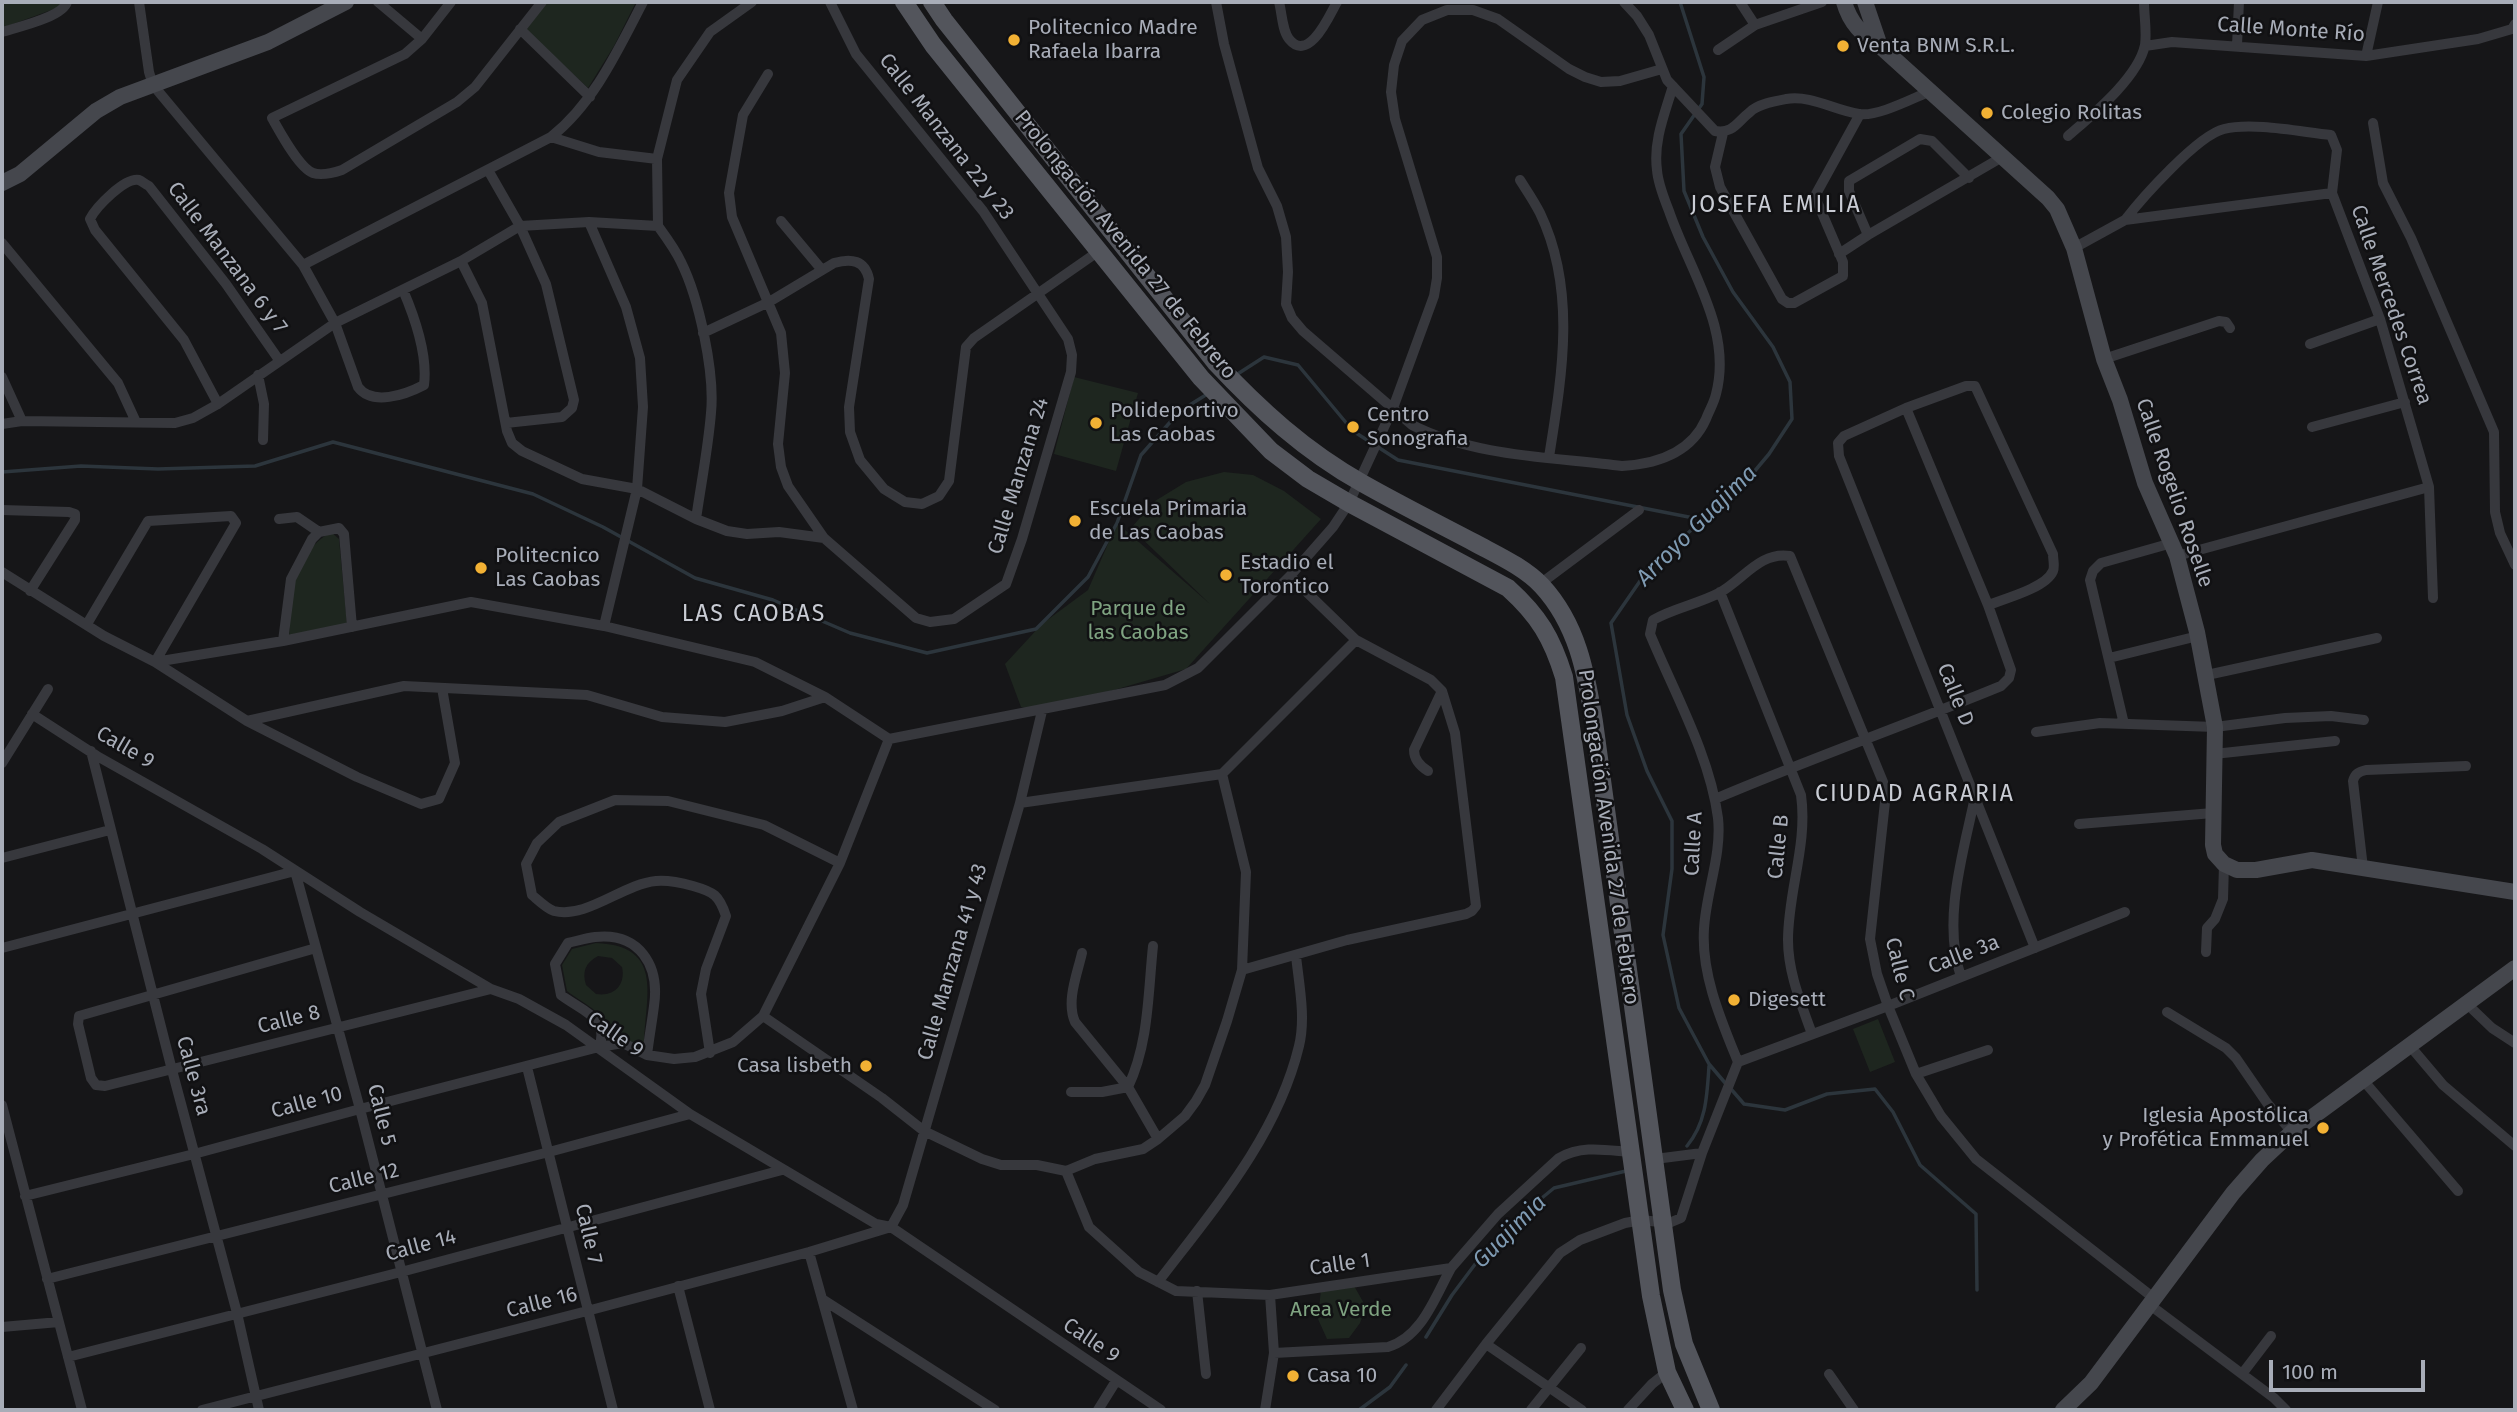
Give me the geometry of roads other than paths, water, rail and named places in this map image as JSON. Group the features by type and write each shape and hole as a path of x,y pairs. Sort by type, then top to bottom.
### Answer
{"main road":[{"name":"Prolongación Avenida 27 de Febrero","path":"904,2 933,45 1200,378 1271,451 1308,479 1349,503 1508,588 1542,623 1556,649 1564,677 1651,1296 1667,1372 1685,1410"},
{"name":"Prolongación Avenida 27 de Febrero","path":"932,2 1215,362 1249,398 1315,455 1507,560 1540,584 1569,624 1586,671 1672,1290 1684,1344 1711,1410"}],"street":[{"path":"2,32 54,15 62,10 67,2"},
{"path":"139,2 153,85 303,265 335,323 358,387 364,395 374,398 412,392 424,385 425,373 415,317 402,290"},
{"path":"2,183 20,174 96,111 120,97 268,42 346,2"},
{"path":"378,2 422,39"},
{"path":"451,2 422,39 405,54 272,118 303,166 314,173 328,174 342,170 457,102 475,88 542,2"},
{"path":"303,265 551,137 571,121 590,97 643,2"},
{"path":"696,519 712,390 703,333 691,286 681,260 658,226 657,159 677,80 710,32 752,2"},
{"name":"Calle Manzana 22 y 23","path":"830,2 856,54 983,211 1037,293"},
{"path":"1216,2 1227,56 1258,168 1277,206 1286,237 1289,272 1286,304 1303,331 1412,425 1432,435 1483,449 1622,466 1655,462 1686,447 1701,431 1716,395 1721,359 1717,334 1705,299 1679,241 1657,170 1659,133 1673,86"},
{"path":"1279,2 1289,40 1305,45 1313,41 1320,32 1337,2"},
{"path":"1624,2 1649,35 1662,69 1673,86 1715,131 1723,133 1733,130 1751,110 1783,99 1806,97 1860,114 1874,113 1931,91"},
{"path":"1740,2 1755,25"},
{"path":"1718,50 1755,25 1822,2"},
{"path":"1845,5 1866,2"},
{"name":"Calle Rogelio Roselle","path":"1866,2 1880,46"},
{"path":"2068,136 2112,97 2131,73 2145,46 2144,2"},
{"path":"2237,45 2239,2"},
{"path":"2366,56 2378,2"},
{"name":"Calle Rogelio Roselle","path":"1845,5 1855,26 1866,38 1880,46 2004,156 2057,209 2074,248 2104,359 2120,400 2145,483 2175,550 2198,636 2215,727 2213,845 2215,854 2224,864"},
{"path":"155,662 283,641 471,602 604,626 755,662 825,697 889,739 1042,711 1165,685 1183,678 1198,668 1290,576 1349,503 1393,408 1434,296 1437,257 1395,119 1391,92 1394,65 1402,41 1422,20 1447,10 1473,10 1498,19 1569,69 1601,82 1620,81 1662,69"},
{"name":"Calle Monte Río","path":"2145,46 2172,42 2366,56 2478,39 2512,29 2515,24"},
{"path":"520,29 590,97"},
{"name":"Calle Manzana 24","path":"768,74 743,115 729,193 732,217 781,333 785,373 778,444 781,467 788,486 824,538 916,618 930,622 954,619 1006,584 1071,372 1072,355 1068,339 1037,293"},
{"path":"1723,133 1715,167 1720,187 1782,299 1794,303 1838,280 1844,270 1816,194 1860,114"},
{"path":"2372,123 2383,183 2411,238 2494,432 2495,512 2500,533 2515,565"},
{"name":"Calle Mercedes Correa","path":"2125,219 2149,189 2221,129 2276,128 2331,135 2337,150 2332,193 2380,319 2429,487 2433,598"},
{"path":"551,137 599,152 657,159"},
{"path":"1868,234 1849,191 1849,181 1920,139 1932,141 1969,178"},
{"path":"1839,254 1868,234 2004,156"},
{"path":"488,170 520,226 546,284 573,400 572,408 562,417 507,427"},
{"name":"Calle Manzana 6 y 7","path":"218,404 184,340 95,230 90,219 96,208 130,181 140,180 149,186 226,284 279,360"},
{"path":"1520,180 1539,211 1546,229 1563,295 1562,365 1549,457"},
{"path":"2074,248 2125,219 2332,193"},
{"path":"781,221 822,270"},
{"path":"2,424 22,421 174,423 193,418 218,404 335,323 461,261 520,226 589,222 658,226"},
{"path":"589,222 626,307 640,358 643,407 637,489 604,626"},
{"path":"2,243 118,383 136,422"},
{"path":"703,333 769,302 822,270 845,260 859,262 867,270 869,279 849,407 850,432 860,460 884,489 905,502 922,503 939,496 949,481 966,347 974,338 1099,251"},
{"path":"461,261 482,303 507,427 512,443 522,451 582,479 637,489 696,519 727,531 747,534 779,532 824,538"},
{"path":"2310,344 2380,319"},
{"path":"2104,359 2219,321 2226,322 2230,328"},
{"path":"258,375 264,404 263,440"},
{"path":"2,377 22,421"},
{"path":"1715,799 1791,766 1867,740 2001,685 2009,678 2011,670 1988,605 1906,408 1966,386 1975,386 2053,554 2054,568 2049,578 1988,605"},
{"path":"2312,427 2405,402"},
{"name":"Calle D","path":"1906,408 1844,436 1838,443 1839,456 2035,948"},
{"path":"2124,724 2090,580 2093,571 2101,563 2175,550 2429,487"},
{"path":"2,510 75,514 75,520 30,591"},
{"path":"1540,584 1639,510"},
{"path":"87,624 150,520 231,516 236,523 155,662"},
{"path":"279,519 297,517 319,532"},
{"path":"283,641 291,579 312,539 319,532 339,528 344,534 352,627"},
{"name":"Calle C","path":"1720,592 1767,557 1779,554 1790,556 1867,740 1886,793 1870,939 1877,974 1888,1006 1916,1074 1941,1116 1976,1159 2286,1410"},
{"path":"2,572 104,636 155,662 247,721 357,777 421,804 439,799 455,762 442,688"},
{"path":"1242,970 1347,940 1466,914 1476,906 1455,733 1442,691 1430,680 1356,640 1290,576"},
{"name":"Calle A","path":"1720,592 1653,620 1650,634 1702,756 1715,799 1718,822 1703,948 1706,971 1738,1062"},
{"name":"Calle B","path":"1720,592 1801,795 1804,817 1788,939 1791,971 1812,1034"},
{"path":"2109,658 2198,636"},
{"path":"2207,675 2378,638"},
{"path":"1020,803 1222,774 1356,640"},
{"path":"247,721 404,686 587,695 662,717 725,722 782,711 825,697"},
{"path":"2,763 48,689"},
{"path":"1428,771 1414,756 1414,750 1442,691"},
{"name":"Calle Manzana 41 y 43","path":"891,1227 903,1205 1020,803 1042,711"},
{"name":"Calle 9","path":"32,714 262,849 491,989 519,999 566,1025 690,1114 782,1170 821,1189 876,1224 891,1227 1161,1410"},
{"path":"2036,732 2081,724 2215,727 2285,718 2331,716 2364,720"},
{"path":"840,863 764,824 668,801 615,800 559,822 537,844 526,864 532,895 552,911 576,911 628,889 656,881 684,883 710,891 720,901 726,916 706,969 701,994 710,1053 733,1042 763,1016 840,863 889,739"},
{"path":"2214,754 2335,741"},
{"name":"Calle 3ra","path":"91,751 152,996 237,1314 259,1410"},
{"path":"2363,868 2353,781 2355,775 2366,770 2466,766"},
{"path":"763,1016 882,1098 924,1131 982,1159 1002,1165 1037,1165 1066,1171 1095,1159 1143,1149 1185,1116 1205,1085 1242,970 1246,872 1222,774"},
{"path":"1961,977 1952,937 1959,873 1975,796"},
{"path":"2079,824 2213,813"},
{"path":"2,858 110,830"},
{"path":"2206,952 2207,928 2215,919 2223,899 2224,864 2237,870 2256,870 2312,860 2515,892"},
{"path":"2,948 295,871"},
{"name":"Calle 5","path":"295,871 360,1109 437,1410"},
{"name":"Calle 3a","path":"1738,1062 2125,912"},
{"path":"599,1048 603,1036 598,1021 561,995 555,964 568,943 596,937 617,938 640,948 650,966 654,1005 647,1055"},
{"path":"1128,1087 1139,1064 1144,1040 1153,946"},
{"path":"152,996 316,948"},
{"path":"1082,953 1071,999 1071,1013 1075,1022 1128,1087 1158,1139"},
{"path":"1158,1282 1211,1215 1257,1146 1278,1105 1300,1046 1302,1025 1296,956"},
{"path":"2063,1410 2091,1383 2233,1193 2271,1152 2292,1132 2515,968"},
{"name":"Calle 8","path":"152,996 79,1016 78,1024 84,1051 91,1078 96,1085 105,1086 172,1070 491,989"},
{"path":"2467,1004 2492,1028 2515,1043"},
{"path":"2167,1012 2226,1048 2292,1132"},
{"name":"Calle 10","path":"25,1196 599,1048 623,1043 647,1055 674,1059 710,1053"},
{"path":"2410,1046 2443,1085 2515,1146"},
{"path":"1916,1074 1988,1050"},
{"path":"1437,1410 1486,1344 1560,1253 1580,1240 1625,1223 1641,1220 1663,1223 1681,1218 1702,1153 1738,1062"},
{"name":"Calle 7","path":"527,1067 612,1410"},
{"path":"2363,1080 2458,1191"},
{"path":"1071,1092 1102,1092 1128,1087"},
{"path":"2,1105 82,1410"},
{"name":"Calle 12","path":"47,1279 690,1114"},
{"path":"1274,1353 1388,1347 1402,1343 1420,1324 1451,1268 1498,1214 1559,1158 1570,1151 1583,1149 1630,1152"},
{"path":"1655,1160 1702,1153"},
{"name":"Calle 14","path":"68,1357 401,1272 782,1170"},
{"name":"Calle 1","path":"1066,1171 1089,1227 1139,1272 1176,1291 1270,1295 1451,1268"},
{"name":"Calle 16","path":"202,1410 587,1311 809,1252 891,1227"},
{"path":"809,1252 853,1410"},
{"path":"678,1286 710,1410"},
{"path":"1198,1291 1206,1374"},
{"path":"1265,1410 1274,1353 1270,1295"},
{"path":"822,1299 995,1410"},
{"path":"2,1327 59,1322"},
{"path":"2242,1374 2271,1336"},
{"path":"1486,1344 1582,1410"},
{"path":"1531,1410 1581,1348"},
{"path":"1628,1410 1667,1372"},
{"path":"1829,1374 1854,1410"},
{"path":"1098,1410 1116,1381"},
{"path":"2080,1410 2091,1383"}],"waterway":[{"name":"Arroyo Guajima","path":"1680,2 1704,77 1702,104 1681,134 1684,191 1703,237 1733,292 1773,347 1790,382 1792,419 1769,454 1748,479 1649,568 1611,623 1627,715 1647,771 1672,821 1672,869 1663,935 1679,1008 1709,1064 1726,1084"},
{"path":"1236,375 1264,357 1298,365 1353,431 1398,460 1704,520"},
{"path":"2,472 81,466 158,469 255,466 333,442 533,494 603,527 695,578 773,600 850,633 927,653 1036,629 1088,577 1117,523 1141,455 1180,411 1209,393"},
{"name":"Guajimia","path":"1687,1146 1702,1119 1709,1066"},
{"name":"Arroyo Guajima","path":"1731,1089 1744,1104 1785,1110 1827,1094 1875,1089 1893,1112 1920,1165 1976,1214 1977,1290"},
{"name":"Guajimia","path":"1426,1337 1452,1295 1485,1251 1520,1216 1554,1188 1626,1171"},
{"name":"Guajimia","path":"1359,1410 1390,1387 1406,1365"}],"place":[{"name":"Politecnico Madre Rafaela Ibarra","path":"1014,40"},
{"name":"Venta BNM S.R.L.","path":"1843,46"},
{"name":"Colegio Rolitas","path":"1987,113"},
{"name":"Polideportivo Las Caobas","path":"1096,423"},
{"name":"Centro Sonografia","path":"1353,427"},
{"name":"Escuela Primaria de Las Caobas","path":"1075,521"},
{"name":"Politecnico Las Caobas","path":"481,568"},
{"name":"Estadio el Torontico","path":"1226,575"},
{"name":"Digesett","path":"1734,1000"},
{"name":"Casa lisbeth","path":"866,1066"},
{"name":"Iglesia Apostólica y Profética Emmanuel","path":"2323,1128"},
{"name":"Casa 10","path":"1293,1376"}],"district":[{"name":"JOSEFA EMILIA","path":"1776,206"},
{"name":"LAS CAOBAS","path":"754,615"},
{"name":"CIUDAD AGRARIA","path":"1915,795"}],"park label":[{"name":"Parque de las Caobas","path":"1138,621"},
{"name":"Area Verde","path":"1341,1310"}]}
